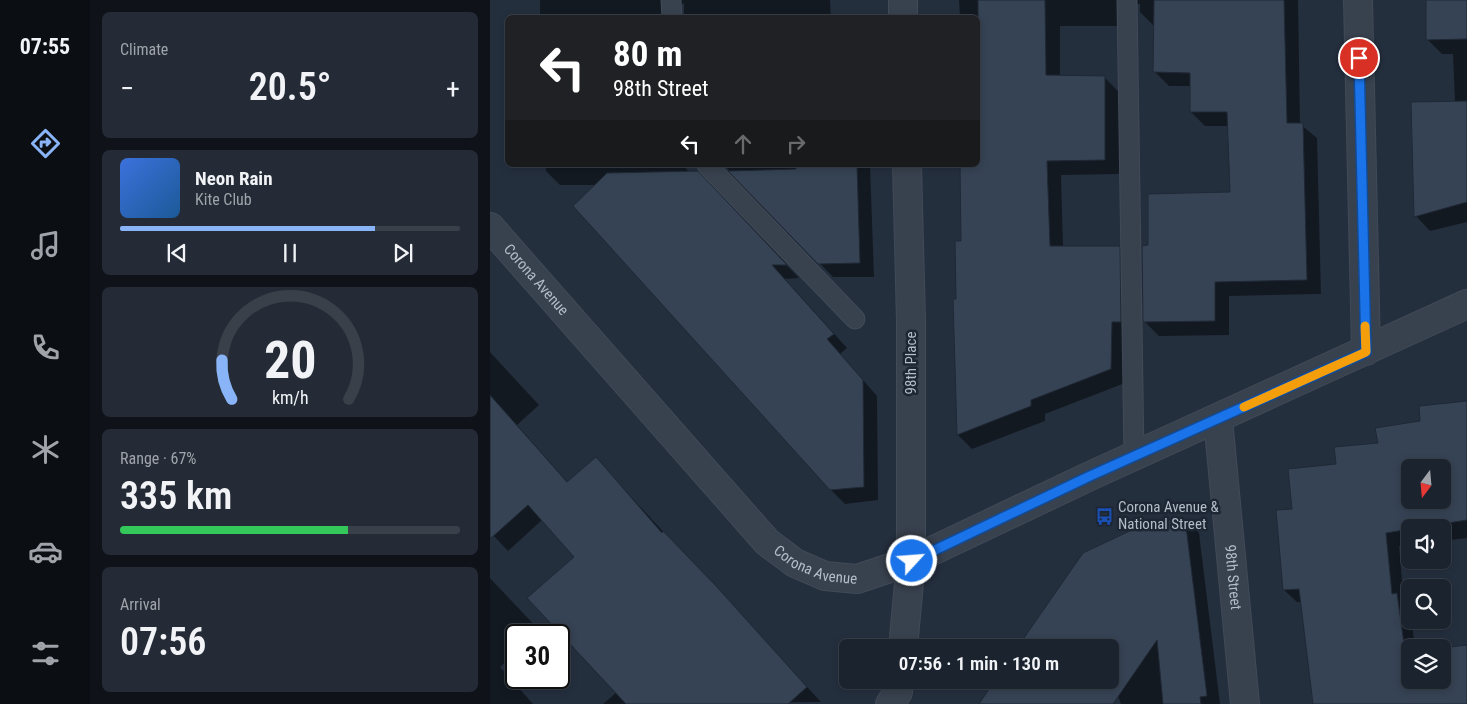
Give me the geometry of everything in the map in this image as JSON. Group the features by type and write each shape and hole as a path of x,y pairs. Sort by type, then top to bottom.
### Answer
{"street":[{"path":"903,0 903,15"},
{"path":"1358,0 1366,352"},
{"name":"98th Place","path":"904,639 912,561 911,321 907,167"},
{"name":"Corona Avenue","path":"490,227 767,542 795,563 825,576 857,579 912,561 1134,456 1366,352 1467,304"},
{"name":"98th Street","path":"1218,419 1245,704"},
{"path":"890,704 898,689"}],"lane":[{"path":"671,0 672,15"},
{"path":"1126,0 1134,456"},
{"path":"709,167 855,319"}],"building":[{"path":"978,0 1045,0 1046,75 1105,76 1105,160 1047,161 1050,246 1120,246 1121,322 1112,322 1111,369 1031,400 1031,406 957,435 953,299 956,299 955,241 961,241 960,167 980,167 980,15 978,15"},
{"path":"1154,0 1284,0 1287,123 1303,123 1307,280 1215,282 1215,321 1143,322 1142,246 1148,245 1148,194 1230,192 1227,112 1190,112 1190,73 1153,72"},
{"path":"1426,0 1467,0 1467,39 1426,40"},
{"path":"1467,101 1467,202 1414,217 1411,102"},
{"path":"796,167 857,167 860,263 818,264 728,171 796,169"},
{"path":"698,171 787,265 772,265 834,334 827,339 863,380 864,487 830,490 573,206 607,173"},
{"path":"490,395 567,482 596,457 662,533 663,531 716,586 807,687 788,704 626,704 570,644 570,624 551,624 527,598 574,557 528,505 490,539"},
{"path":"1467,401 1467,520 1451,523 1451,519 1401,519 1401,531 1386,533 1392,594 1397,593 1403,639 1401,639 1401,689 1451,689 1451,647 1467,645 1467,704 1313,704 1299,589 1283,590 1276,510 1292,509 1288,469 1336,464 1334,447 1378,443 1375,428 1420,421 1419,406"},
{"path":"1185,518 1207,696 1200,697 1201,704 1163,704 1157,640 1113,704 979,704 989,689 1119,689 1119,639 1023,639 1083,553 1149,522"}],"slow traffic":[{"path":"1244,407 1366,352 1365,326"}],"place":[{"name":"Corona Avenue & National Street","path":"1104,516"}],"route":[{"path":"912,561 1090,476 1366,352 1359,58"}]}
